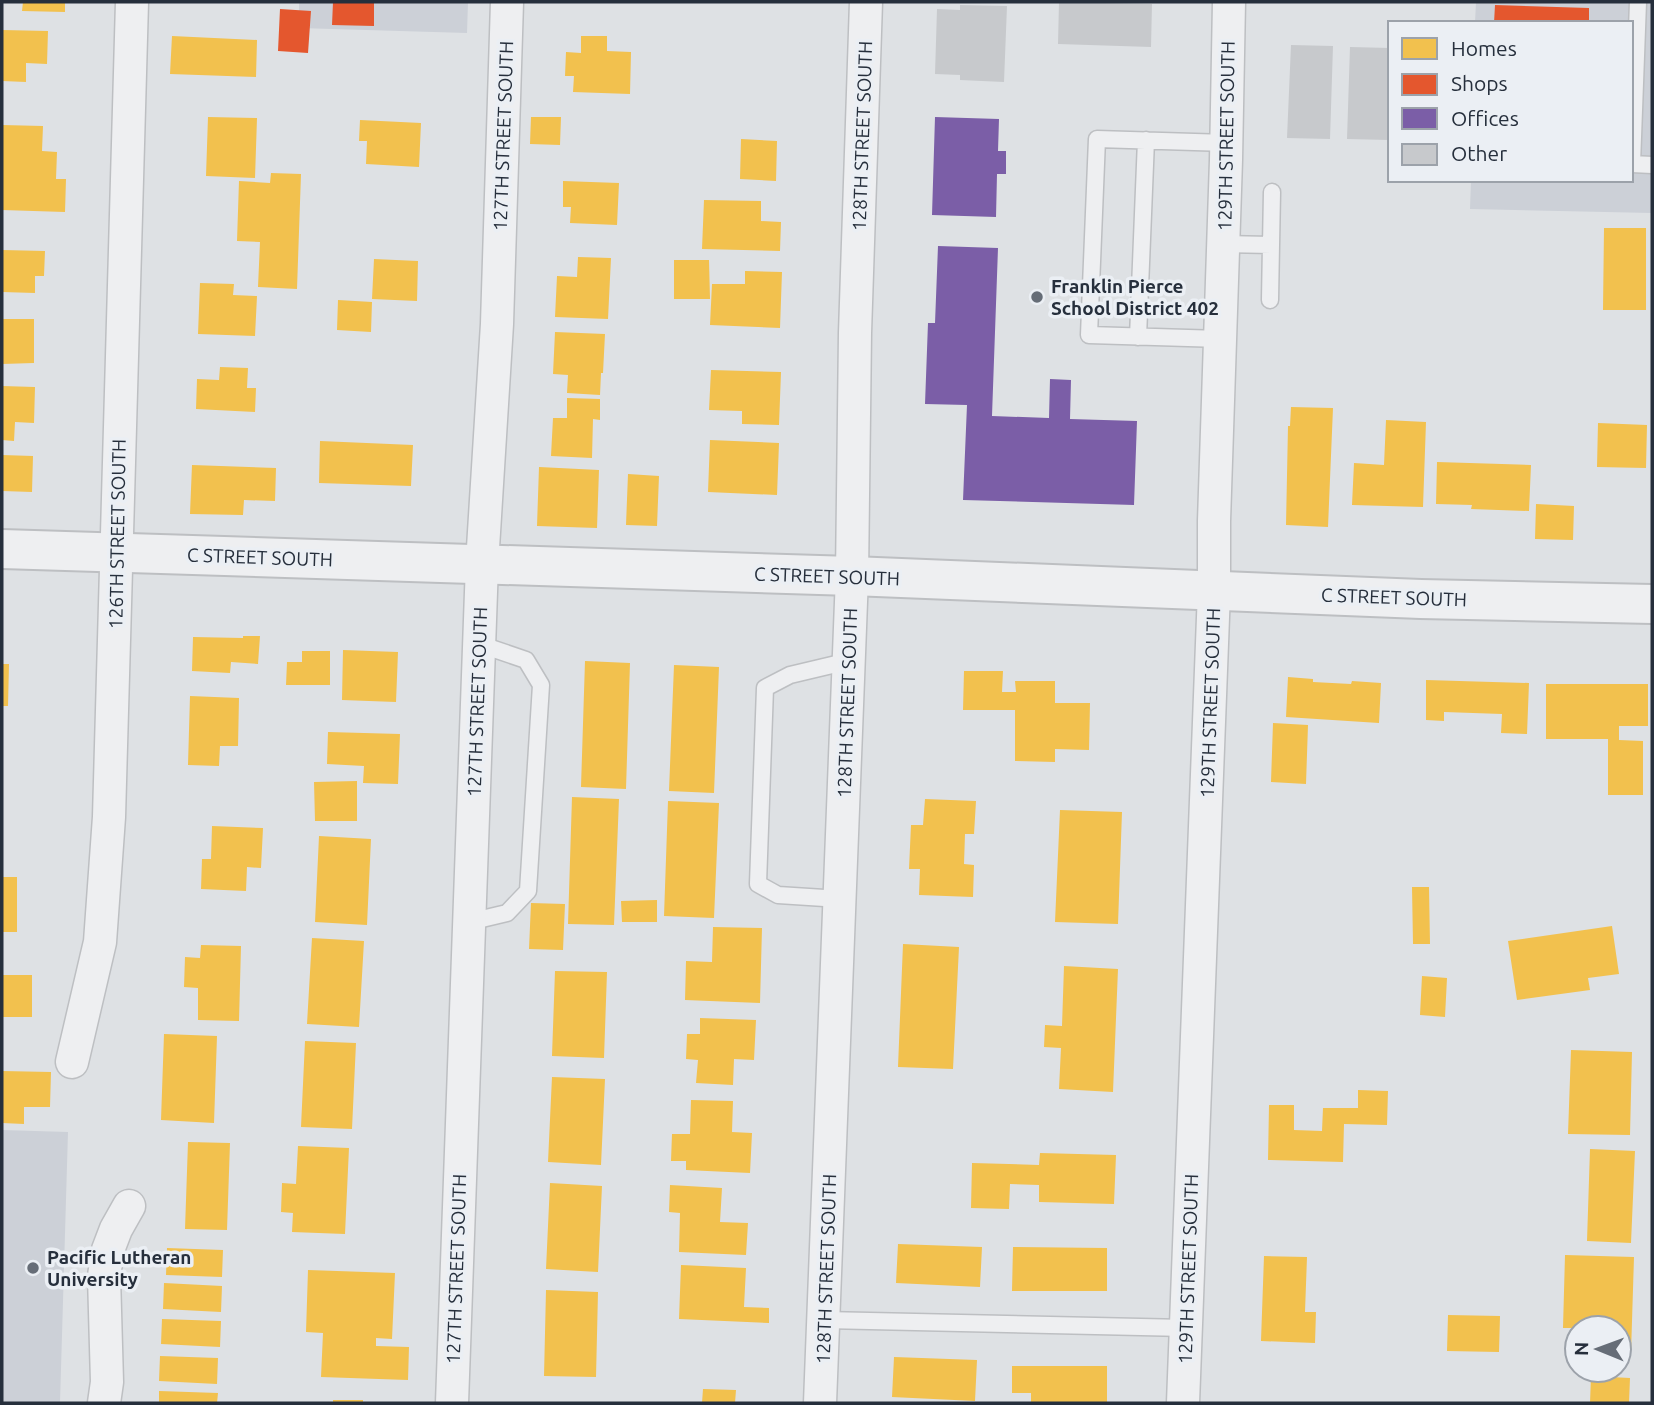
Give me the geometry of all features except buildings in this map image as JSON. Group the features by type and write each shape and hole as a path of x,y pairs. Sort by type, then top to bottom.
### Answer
{"street":[{"name":"126TH STREET SOUTH","path":"72,1062 100,942 109,817 132,2"},
{"name":"127TH STREET SOUTH","path":"452,1403 482,564 497,324 507,2"},
{"name":"128TH STREET SOUTH","path":"820,1403 852,576 855,334 866,2"},
{"name":"129TH STREET SOUTH","path":"1183,1403 1214,591 1229,2"},
{"name":"C STREET SOUTH","path":"2,549 1652,604"},
{"path":"104,1403 107,1382 104,1276 108,1250 129,1206"}],"lane":[{"path":"1633,118 1638,2"},
{"path":"1221,339 1089,335 1097,139 1227,143"},
{"path":"1138,337 1146,140"},
{"path":"1633,164 1652,165"},
{"path":"1270,300 1272,192"},
{"path":"1223,244 1271,245"},
{"path":"469,922 508,913 528,891 541,685 526,660 479,644"},
{"path":"840,899 778,895 758,884 765,688 790,675 849,661"},
{"path":"824,1320 1186,1328"}],"shaded area":[{"path":"299,2 468,2 467,33 299,28"},
{"path":"1476,2 1652,2 1652,213 1470,209 1471,182 1633,182 1633,21 1475,21"},
{"name":"Pacific Lutheran University","path":"2,1130 68,1132 60,1403 2,1403"}],"place":[{"name":"Franklin Pierce School District 402","path":"1037,297"},
{"name":"Pacific Lutheran University","path":"33,1268"}]}
